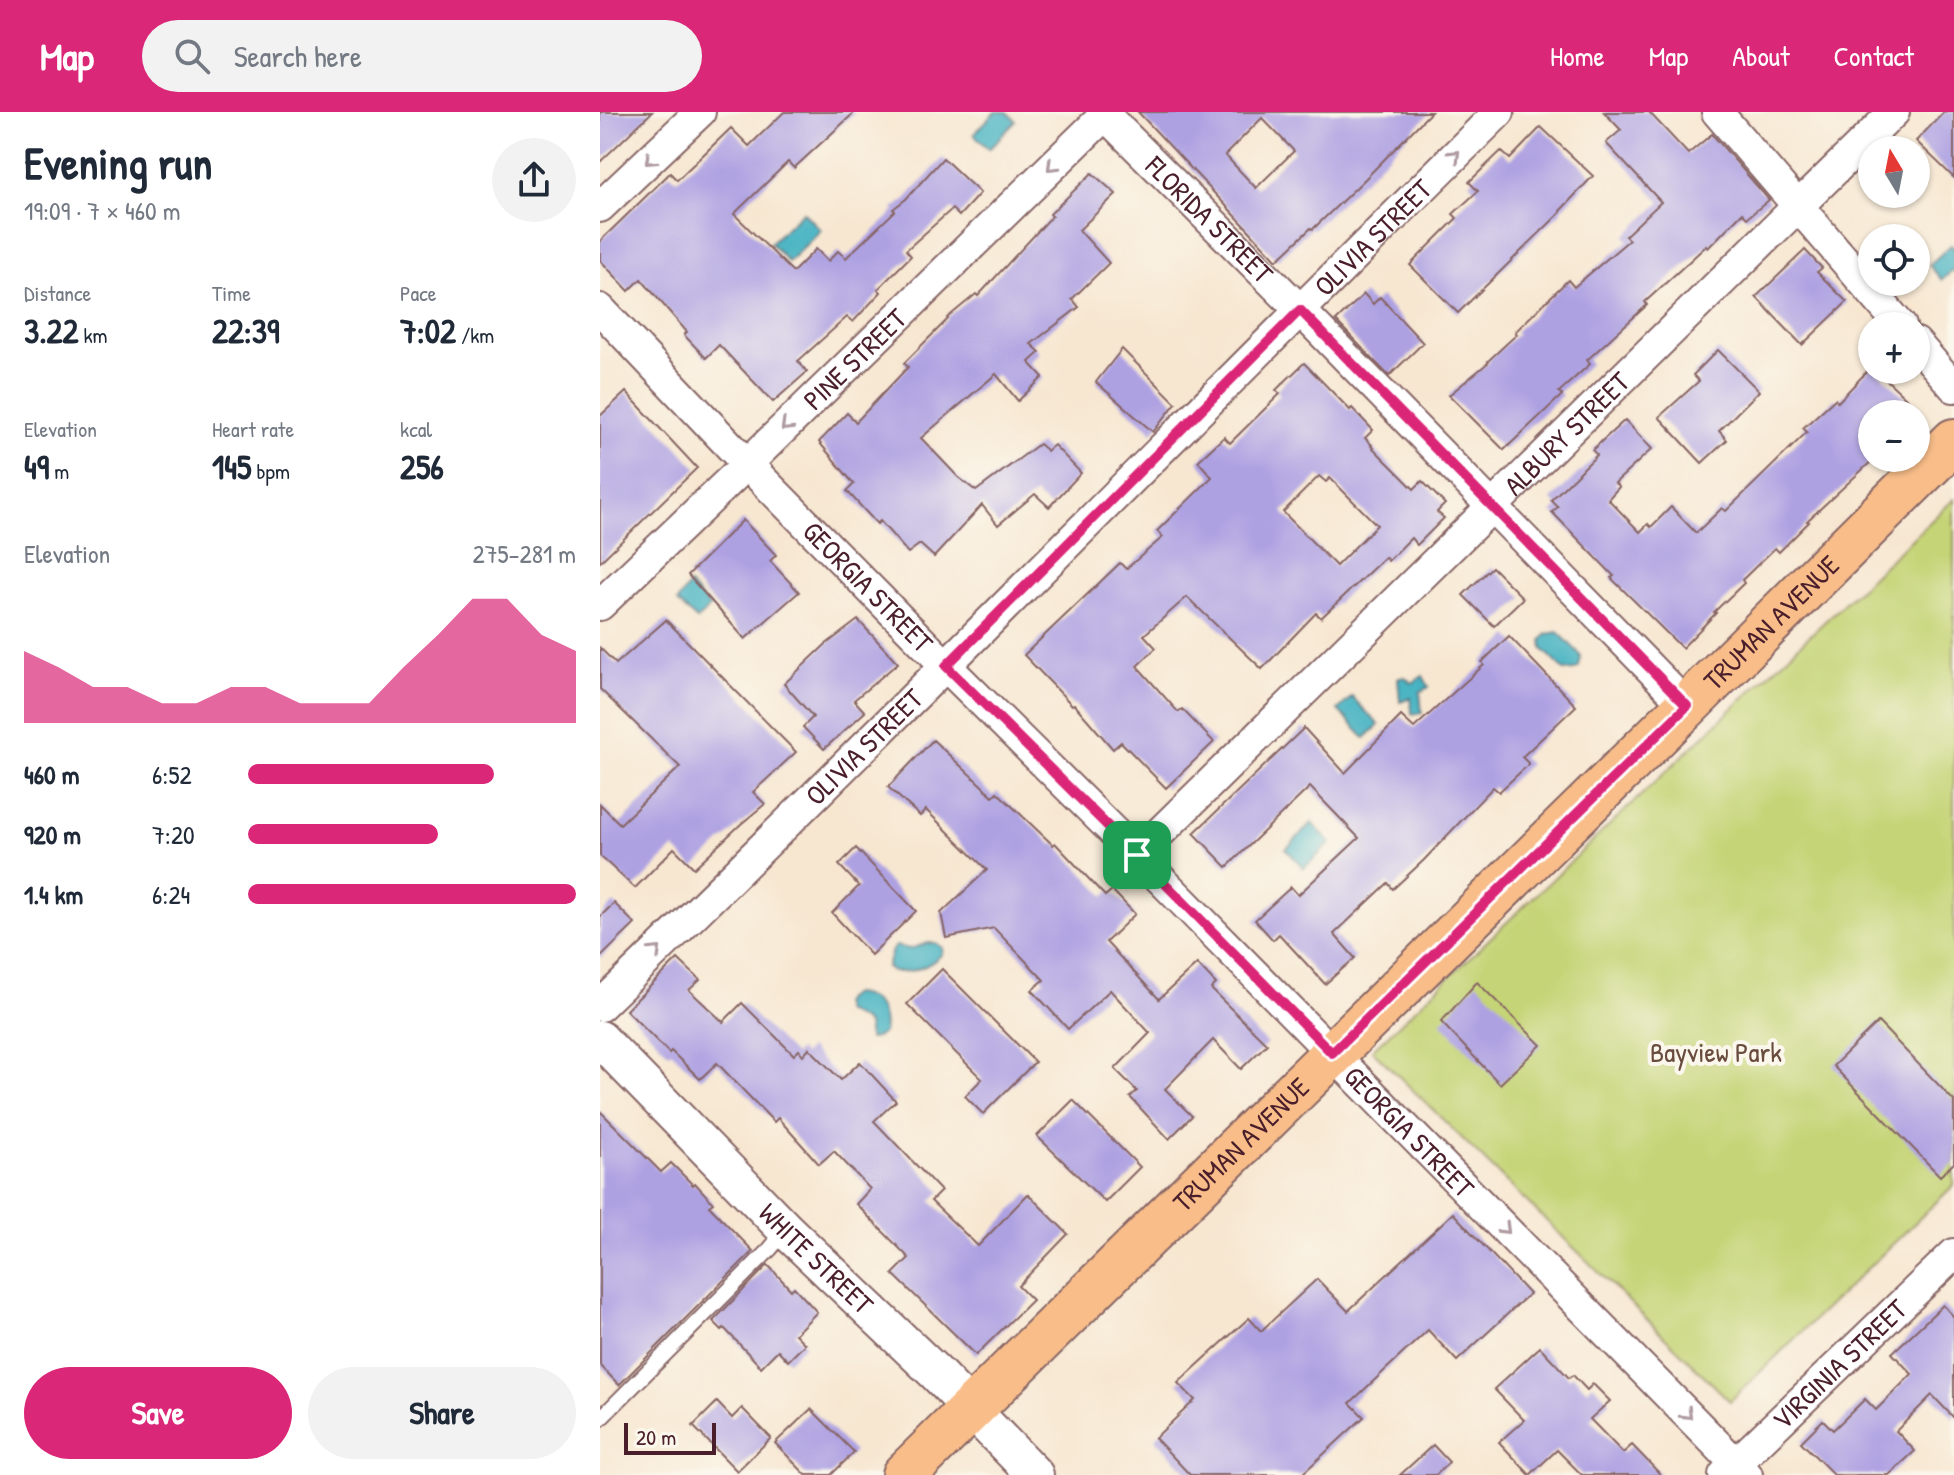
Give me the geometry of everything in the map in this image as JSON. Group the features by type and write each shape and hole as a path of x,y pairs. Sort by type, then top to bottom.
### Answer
{"main road":[{"name":"TRUMAN AVENUE","path":"908,1473 1954,441"}],"street":[{"path":"600,207 700,112"},
{"name":"OLIVIA STREET","path":"600,1006 946,666 1499,112"},
{"path":"1717,112 1889,312"},
{"name":"ALBURY STREET","path":"1137,855 1894,112"},
{"name":"FLORIDA STREET","path":"1105,113 1687,706"},
{"name":"PINE STREET","path":"600,605 1105,113"},
{"name":"GEORGIA STREET","path":"600,309 747,464 1332,1053 1735,1471"},
{"path":"1930,359 1954,387"},
{"name":"WHITE STREET","path":"600,1039 786,1230 936,1373 1035,1475"},
{"name":"VIRGINIA STREET","path":"1735,1471 1954,1254"}],"lane":[{"path":"600,1419 786,1230"}],"green space":[{"name":"Bayview Park","path":"1954,499 1954,1185 1730,1401 1372,1050"}],"water":[{"path":"995,112 1007,112 1016,121 989,149 974,134"},
{"path":"803,212 821,230 788,262 770,243"},
{"path":"1951,245 1954,248 1954,269 1942,280 1930,264"},
{"path":"689,585 710,607 697,620 677,602"},
{"path":"1558,632 1581,657 1579,667 1574,670 1565,671 1543,649 1542,640 1547,634"},
{"path":"1423,676 1429,687 1420,692 1422,713 1412,714 1411,698 1400,702 1398,678 1405,677 1412,683"},
{"path":"1352,697 1379,725 1365,738 1338,710"},
{"path":"1312,823 1331,843 1304,868 1286,849"},
{"path":"936,943 943,948 942,954 931,963 906,972 892,972 887,967 896,946 910,949"},
{"path":"853,994 867,997 881,1011 883,1033 869,1039 867,1025 844,1011 842,1004"}],"building":[{"path":"600,112 652,112 600,162"},
{"path":"784,112 855,112 794,168 788,162 734,214 793,272 816,249 828,261 838,251 846,258 895,211 893,209 943,158 980,193 959,216 952,209 906,250 911,256 878,289 881,292 853,322 847,317 798,361 807,372 773,402 719,345 706,358 641,279 629,291 600,260 600,241 670,173 677,180 731,128 749,146"},
{"path":"1138,112 1431,112 1313,229 1277,260","holes":["1262,118 1294,151 1256,188 1225,155"]},
{"path":"1604,112 1649,112 1688,154 1712,134 1769,200 1747,218 1742,213 1708,248 1706,246 1645,302 1647,305 1587,360 1590,364 1559,392 1562,395 1504,450 1449,395 1489,362 1568,280 1574,287 1629,240 1625,236 1661,202 1606,143 1621,130"},
{"path":"1944,112 1954,112 1954,178 1930,155 1930,136 1921,136"},
{"path":"1541,127 1593,176 1561,212 1458,313 1410,265 1457,218 1453,214 1478,191 1469,182 1501,151 1510,159"},
{"path":"1092,173 1116,194 1079,230 1109,263 1072,299 1079,307 1031,344 1040,352 1029,362 1043,377 1018,401 996,374 921,438 958,477 976,491 1039,444 1047,451 1054,445 1081,473 1049,507 1035,494 998,525 982,505 934,557 920,544 908,553 880,521 877,524 847,491 854,484 819,442 847,413 856,422 908,367 904,363 947,318 976,294 978,296 1052,216 1050,214"},
{"path":"1805,250 1822,268 1817,272 1847,302 1802,345 1756,297"},
{"path":"1364,294 1373,304 1380,297 1423,343 1389,376 1336,321"},
{"path":"1122,349 1176,403 1153,432 1096,382"},
{"path":"1718,350 1759,391 1719,431 1727,440 1702,463 1659,417 1699,381 1693,375"},
{"path":"1304,363 1373,430 1365,438 1414,489 1422,481 1445,504 1437,512 1444,518 1417,545 1411,538 1388,561 1385,557 1321,618 1316,613 1262,669 1187,597 1144,635 1156,648 1137,666 1178,712 1182,709 1214,742 1166,788 1121,742 1113,749 1074,704 1024,655 1120,563 1126,569 1163,537 1157,531 1212,477 1198,461 1224,437 1230,443 1280,394 1276,390","holes":["1319,476 1326,482 1330,478 1377,525 1336,566 1283,512"]},
{"path":"1858,381 1858,384 1891,384 1908,400 1858,400 1860,472 1779,552 1775,548 1742,580 1744,583 1682,648 1611,578 1614,576 1552,512 1558,507 1551,500 1597,455 1592,450 1625,420 1652,449 1615,483 1619,487 1608,499 1640,532 1648,524 1651,527 1671,507 1696,533 1722,508 1726,511 1807,432 1803,428 1835,399 1838,402"},
{"path":"626,392 697,468 600,562 600,416"},
{"path":"743,520 776,555 770,561 799,592 745,639 688,575"},
{"path":"1492,567 1523,598 1494,626 1463,595"},
{"path":"666,620 796,752 753,792 765,804 694,868 674,848 635,888 600,856 600,804 620,824 680,767 600,689 600,648 616,664"},
{"path":"858,620 898,663 854,700 865,712 824,749 803,727 813,717 784,684 825,645"},
{"path":"1509,636 1576,706 1522,757 1529,764 1499,792 1493,787 1393,889 1388,883 1334,934 1355,958 1325,984 1279,934 1273,940 1255,920 1291,887 1298,895 1359,838 1310,787 1227,867 1194,833 1304,728 1345,773 1401,716 1414,728 1484,665 1482,662"},
{"path":"933,740 993,796 997,792 1053,845 1055,843 1105,896 1112,890 1135,914 1106,942 1159,999 1197,964 1216,984 1211,989 1267,1044 1241,1069 1213,1040 1165,1089 1192,1116 1169,1139 1130,1097 1137,1091 1115,1069 1150,1033 1110,990 1068,1029 1032,990 1044,980 994,928 946,938 941,913 987,870 926,810 920,816 888,787"},
{"path":"856,848 916,911 871,955 832,913 859,886 839,865"},
{"path":"614,903 635,924 600,958 600,917"},
{"path":"678,959 700,980 689,990 723,1022 742,1003 794,1055 799,1050 803,1055 809,1048 841,1080 860,1062 896,1101 874,1121 941,1191 931,1201 978,1246 1028,1194 1068,1234 1018,1286 1032,1300 976,1355 893,1274 909,1258 856,1204 870,1189 834,1151 819,1164 778,1118 774,1122 717,1063 700,1079 626,1010"},
{"path":"942,969 1035,1062 983,1114 965,1096 982,1079 907,1004"},
{"path":"1477,982 1541,1045 1500,1084 1441,1022"},
{"path":"1878,1022 1954,1101 1954,1163 1940,1176 1833,1066"},
{"path":"1073,1100 1140,1167 1105,1202 1037,1136"},
{"path":"600,1111 661,1172 671,1163 693,1185 695,1183 713,1203 709,1206 753,1251 619,1385 600,1365"},
{"path":"1453,1213 1529,1294 1457,1361 1428,1330 1350,1403 1364,1417 1301,1475 1190,1475 1155,1438 1195,1400 1178,1383 1249,1318 1261,1331 1317,1279 1348,1311"},
{"path":"768,1265 817,1312 795,1334 805,1344 788,1361 778,1350 761,1367 724,1328 722,1330 713,1321"},
{"path":"1943,1305 1954,1317 1954,1418 1932,1395 1896,1431 1915,1451 1889,1475 1834,1475 1801,1442 1823,1420 1833,1430 1865,1399 1876,1410 1912,1374 1892,1353"},
{"path":"1540,1347 1569,1378 1573,1375 1587,1390 1593,1384 1610,1401 1590,1419 1623,1453 1632,1445 1661,1475 1582,1475 1557,1450 1530,1475 1499,1442 1524,1420 1494,1389"},
{"path":"717,1402 732,1418 742,1408 771,1438 737,1471 693,1426"},
{"path":"811,1409 854,1452 831,1475 806,1475 775,1443"},
{"path":"1433,1445 1449,1462 1436,1475 1400,1475"}],"route":[{"path":"1300,310 1687,706 1332,1053 1137,855 946,666 1300,310"}]}
